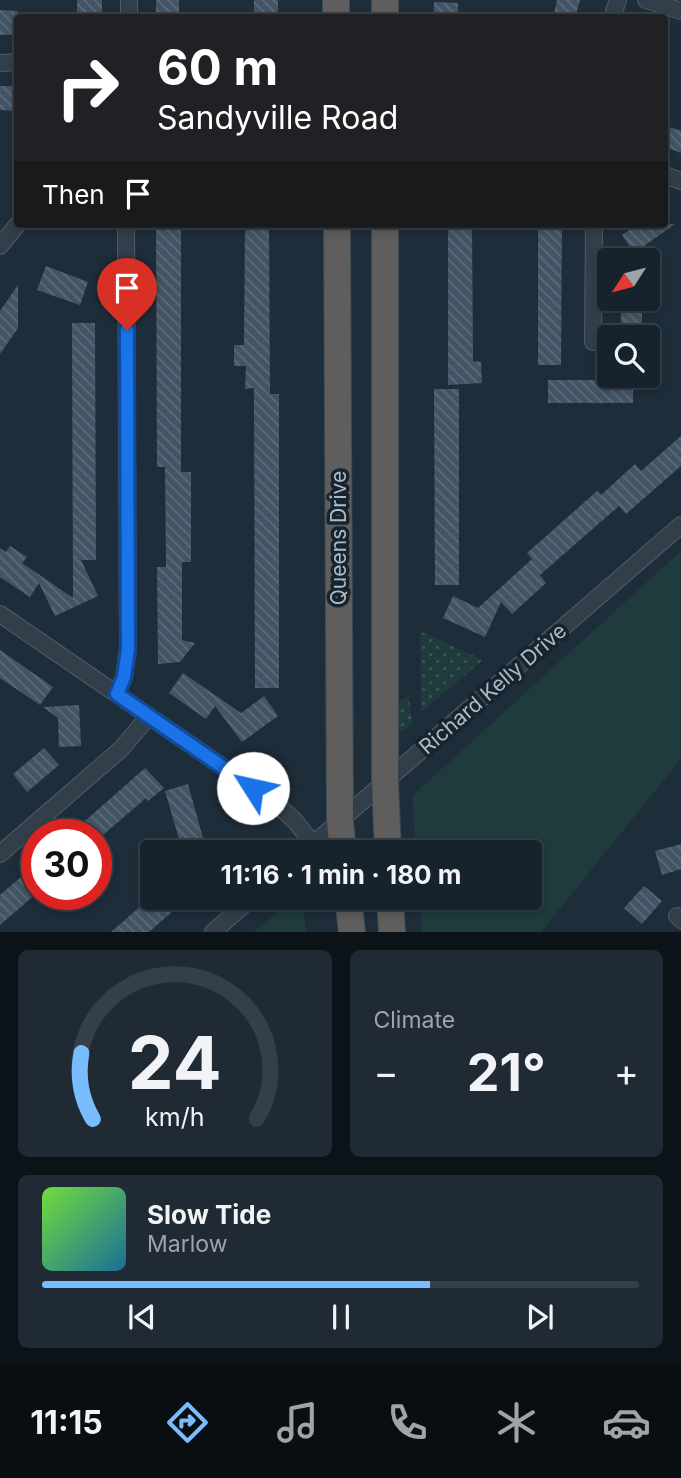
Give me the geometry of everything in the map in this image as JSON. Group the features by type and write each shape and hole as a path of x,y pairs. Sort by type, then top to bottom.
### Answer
{"highway":[{"name":"Queens Drive","path":"337,228 342,840"},
{"path":"385,228 384,782 387,840"},
{"path":"349,910 352,932"},
{"path":"391,910 392,932"}],"street":[{"path":"646,0 681,11"},
{"path":"0,246 15,228"},
{"path":"117,694 124,677 128,649 126,228"},
{"path":"593,342 594,228"},
{"name":"Richard Kelly Drive","path":"318,840 681,525"},
{"path":"0,614 285,811 303,840"},
{"path":"3,846 121,749 149,716"},
{"path":"213,932 238,910"}],"green space":[{"path":"681,551 681,759 541,932 422,932 420,910 542,910 542,840 415,840 412,796"},
{"path":"420,631 483,660 421,712"},
{"path":"409,696 412,725 401,732 397,731 394,704"},
{"path":"280,910 304,910 306,932 254,932"}],"building":[{"path":"77,0 102,0 102,14 77,14"},
{"path":"156,0 179,0 179,14 156,14"},
{"path":"254,0 278,0 278,14 254,14"},
{"path":"557,0 580,0 576,14 554,14"},
{"path":"434,2 458,3 458,14 434,14"},
{"path":"0,10 18,11 18,14 14,14 14,35 0,35"},
{"path":"0,86 14,86 14,111 0,110"},
{"path":"669,127 681,131 681,153 668,148"},
{"path":"668,224 675,224 641,248 631,248 622,235 632,228 668,228"},
{"path":"156,228 181,228 181,472 191,472 191,562 182,562 182,640 195,643 180,662 158,664 157,567 166,567 165,467 157,467"},
{"path":"245,228 269,228 270,394 279,394 279,688 255,688 254,388 245,389 246,366 234,366 234,345 244,345"},
{"path":"448,228 472,228 473,361 481,362 482,383 448,385"},
{"path":"538,228 562,228 561,365 538,365"},
{"path":"46,266 88,282 80,305 37,290"},
{"path":"18,285 18,328 0,354 0,311"},
{"path":"621,312 642,312 642,325 621,325"},
{"path":"72,323 95,323 96,560 81,560 98,596 55,616 39,583 30,597 0,577 0,548 6,552 10,546 27,557 22,563 73,598"},
{"path":"548,380 597,380 597,388 633,388 633,403 548,403"},
{"path":"434,389 459,389 459,585 435,585"},
{"path":"681,436 681,466 626,514 619,506 540,575 546,583 512,614 501,602 485,637 443,618 453,596 478,608 532,559 527,553 597,491 601,495 635,464 641,471"},
{"path":"0,650 53,687 40,705 0,678"},
{"path":"183,673 241,713 264,696 278,716 242,742 215,706 206,719 169,693"},
{"path":"79,705 81,746 59,747 58,718 43,707"},
{"path":"44,748 59,765 27,792 13,774"},
{"path":"145,768 164,788 148,801 146,798 112,827 112,819 87,819"},
{"path":"188,784 203,840 179,840 165,791"},
{"path":"681,844 681,869 662,875 655,851"},
{"path":"21,877 21,907 0,925 0,895"},
{"path":"644,886 662,901 642,924 624,908"},
{"path":"140,907 140,910 174,910 149,932 111,932"}],"route":[{"path":"127,330 128,649 124,677 117,694 253,788"}]}
